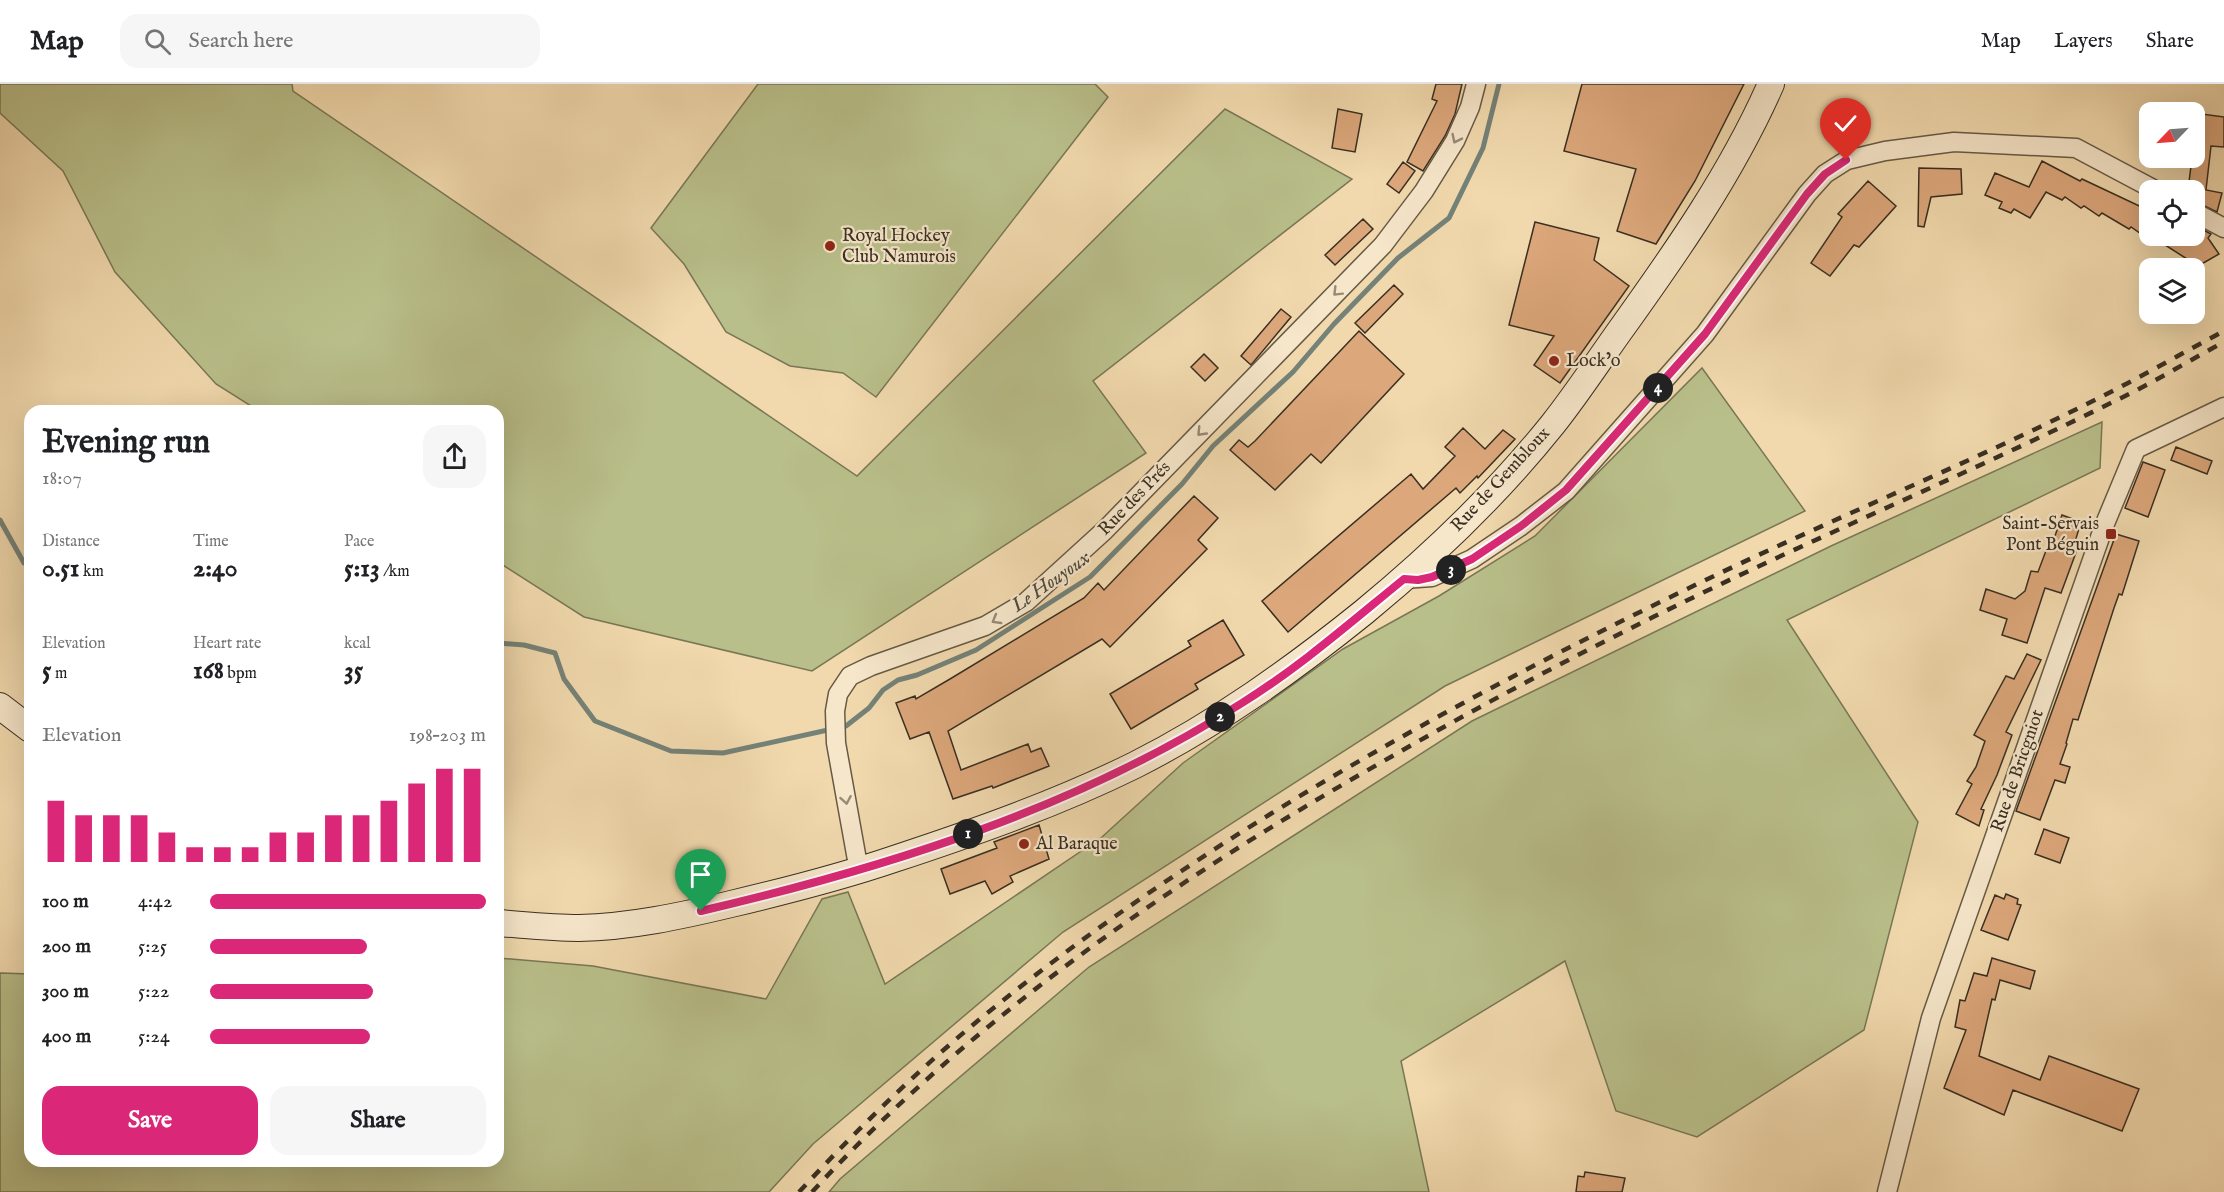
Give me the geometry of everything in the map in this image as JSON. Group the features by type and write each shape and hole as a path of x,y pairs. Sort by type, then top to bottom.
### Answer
{"main road":[{"name":"Rue de Gembloux","path":"504,923 579,928 641,922 722,906 859,871 955,839 1045,805 1139,763 1210,723 1274,682 1404,579 1502,483 1553,423 1681,246 1758,114 1771,84"},
{"path":"0,706 24,724"}],"street":[{"name":"Rue des Prés","path":"859,871 836,742 835,711 838,694 850,676 871,666 985,626 1026,602 1105,530 1383,245 1424,191 1455,141 1470,107 1476,84"},
{"path":"1404,579 1418,580 1432,577 1463,564 1521,526 1566,490 1705,334 1807,194 1825,174 1846,160 1885,151 1954,142 2076,148 2139,181"},
{"path":"2205,218 2224,228"},
{"name":"Rue de Bricgniot","path":"1887,1192 1931,1018 2104,526 2136,449 2224,407"}],"green space":[{"path":"0,84 292,84 293,91 857,476 1225,109 1352,179 1093,381 1146,453 812,671 584,617 504,566 504,405 249,405 216,384 115,272 63,171 0,113"},
{"name":"Royal Hockey Club Namurois","path":"758,84 1095,84 1108,97 876,397 843,373 790,366 726,332 684,264 651,228"},
{"path":"1702,368 1805,511 1445,686 1063,932 813,1144 769,1192 0,1192 0,973 24,974 24,1167 504,1167 504,959 593,966 766,999 822,899 848,892 885,984 1102,837 1183,763 1343,649 1439,596 1535,536"},
{"path":"2102,422 2100,468 1787,620 1918,822 1864,1030 1697,1137 1616,1111 1565,961 1401,1061 1429,1192 829,1192 840,1179 1089,967 1472,721 1831,546"}],"building":[{"path":"1436,84 1462,84 1455,114 1445,136 1423,171 1407,162 1437,101 1432,99"},
{"path":"1582,84 1744,84 1695,181 1656,244 1617,231 1636,169 1564,151"},
{"path":"1338,109 1362,114 1355,152 1332,148"},
{"path":"2205,114 2224,117 2224,147 2211,146 2206,190 2222,193 2217,212 2205,206 2205,180 2189,180 2191,168 2205,168"},
{"path":"2042,161 2080,181 2082,179 2139,206 2139,232 2102,213 2099,216 2065,197 2062,200 2046,192 2030,218 2014,209 2011,213 1999,208 2002,202 1985,195 1995,173 2029,187"},
{"path":"1403,162 1415,171 1399,193 1387,184"},
{"path":"1919,168 1961,169 1962,194 1931,197 1924,227 1918,226"},
{"path":"1868,181 1896,206 1859,247 1854,245 1830,276 1811,263 1842,217 1838,214"},
{"path":"1363,219 1373,229 1335,265 1325,255"},
{"path":"1535,222 1599,238 1594,260 1629,286 1560,383 1534,365 1554,336 1509,325"},
{"path":"2205,231 2211,234 2208,238 2219,254 2205,262 2205,258 2185,258 2167,246 2205,246"},
{"path":"1394,285 1403,294 1365,333 1355,323"},
{"path":"1281,309 1291,317 1251,365 1241,356"},
{"path":"1359,331 1404,374 1321,463 1311,454 1275,490 1230,450 1239,440 1248,447 1255,441"},
{"path":"1204,354 1218,368 1205,381 1191,367"},
{"path":"1463,428 1485,449 1503,430 1515,439 1478,478 1477,476 1460,493 1456,488 1288,632 1262,601 1411,474 1423,489 1455,456 1445,447"},
{"path":"2176,447 2212,461 2207,474 2171,460"},
{"path":"2143,462 2165,470 2148,517 2125,508"},
{"path":"1194,496 1218,518 1198,540 1207,549 1110,647 1102,639 948,731 961,770 1028,744 1031,752 1041,748 1049,766 993,788 992,786 953,799 929,732 910,739 896,703 915,696 916,699 950,679 1084,598 1098,583 1104,590"},
{"path":"2062,515 2081,522 2074,545 2078,547 2061,593 2045,588 2027,643 2002,635 2007,619 1980,610 1986,589 2015,599 2025,591 2031,571 2038,572 2047,548 2051,548"},
{"path":"2116,534 2139,541 2122,595 2119,594 2114,608 2078,720 2073,719 2060,764 2070,767 2065,783 2055,780 2040,820 2016,811"},
{"path":"1223,620 1244,655 1195,684 1198,689 1131,729 1110,694 1191,646 1188,641"},
{"path":"2027,654 2041,660 2006,732 2012,735 1981,809 1984,810 1979,826 1956,814 1972,784 1967,781 1976,767 1985,741 1974,735 2006,676 2014,679"},
{"path":"1039,825 1049,859 1010,876 1013,882 992,894 985,881 950,894 941,869 997,848 994,842"},
{"path":"2044,829 2069,838 2060,863 2035,854"},
{"path":"2006,894 2018,899 2017,904 2021,905 2008,940 1981,930 1995,895 2004,899"},
{"path":"1992,958 2035,971 2030,989 2000,980 1995,1000 1992,999 1979,1056 2040,1080 2049,1056 2139,1089 2122,1131 2013,1090 2004,1115 1944,1088 1966,1030 1955,1027 1960,1000 1965,1001 1974,973 1987,976"},
{"path":"1585,1172 1625,1178 1622,1192 1576,1192 1578,1176 1584,1177"}],"waterway":[{"name":"Le Houyoux","path":"504,643 524,645 555,653 564,679 595,721 671,751 723,753 846,726 869,708 883,690 898,680 917,675 976,650 1090,577 1182,484 1213,446 1293,372 1334,324 1398,258 1449,218 1483,148 1499,84"},
{"name":"Le Houyoux","path":"0,520 24,563"}],"railway":[{"path":"799,1192 897,1093 1001,1002 1084,939 1169,879 1346,769 1437,717 1622,621 1767,551 2077,409 2224,331"},
{"path":"812,1192 875,1128 941,1067 1009,1010 1080,955 1153,904 1304,807 1466,715 1635,626 1772,560 2079,419 2224,342"}],"place":[{"name":"Royal Hockey Club Namurois","path":"830,246"},
{"name":"Lock’o","path":"1554,361"},
{"name":"Saint-Servais Pont Béguin","path":"2111,534"},
{"name":"Al Baraque","path":"1024,844"}],"route":[{"path":"701,911 772,895 859,871 955,839 1073,794 1174,744 1274,682 1404,579 1418,580 1443,574 1472,559 1521,526 1566,490 1705,334 1807,194 1825,174 1846,160"}]}
